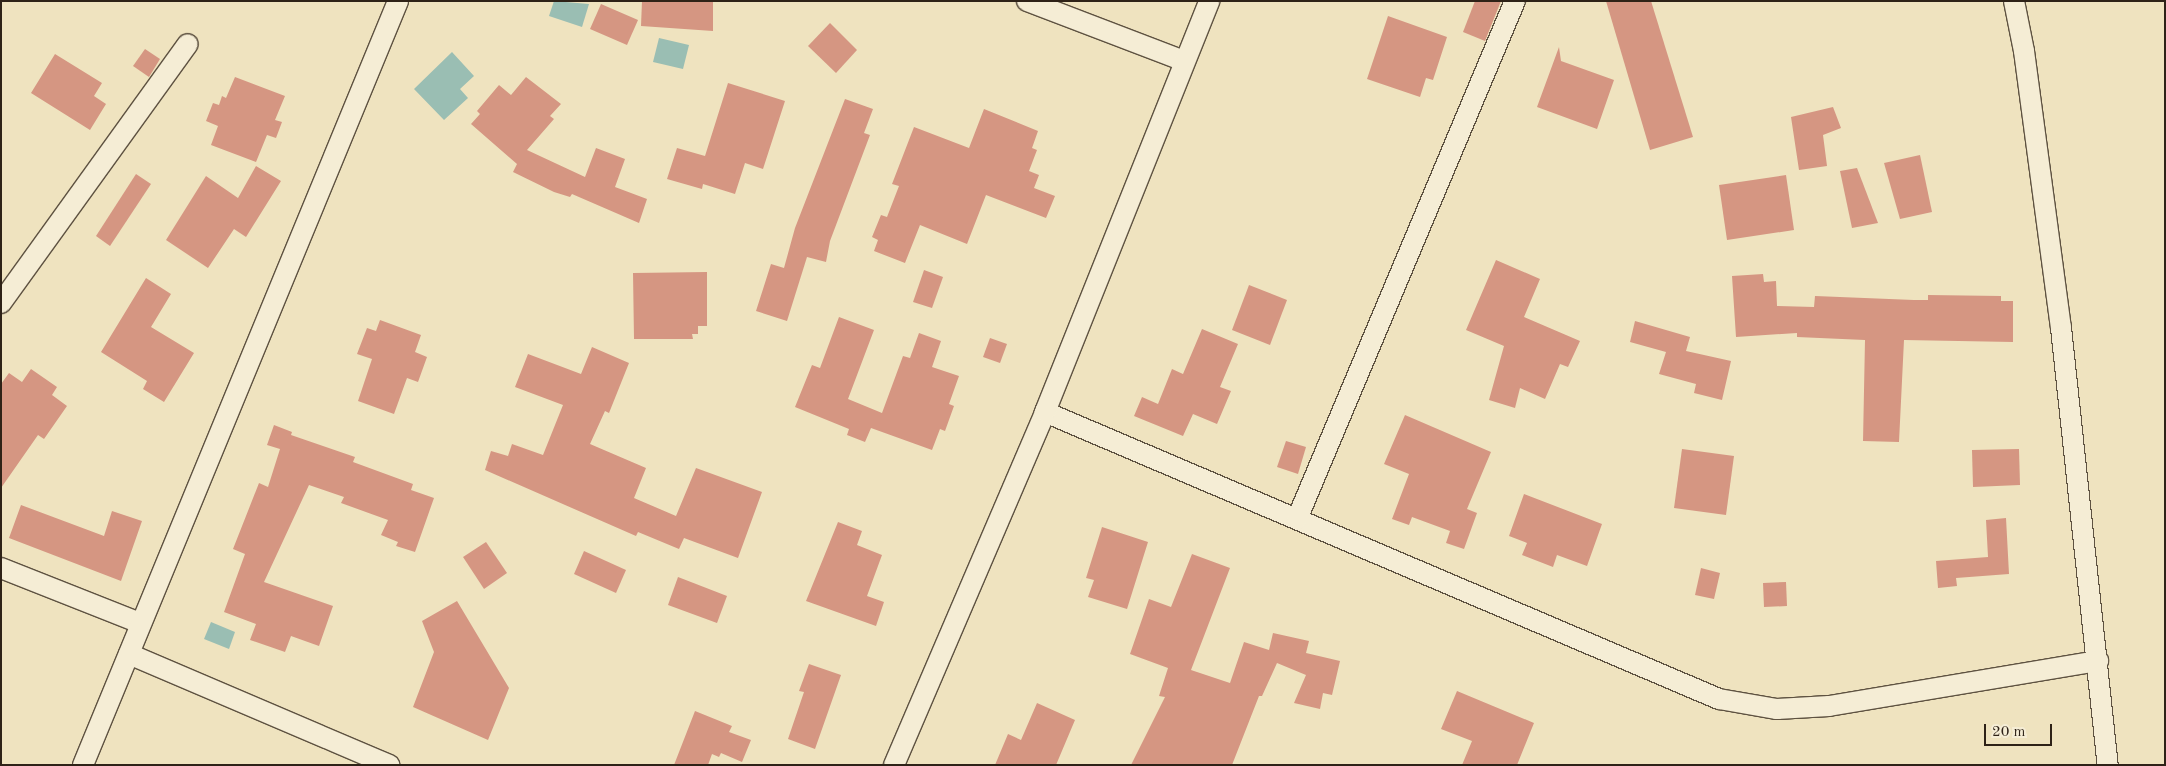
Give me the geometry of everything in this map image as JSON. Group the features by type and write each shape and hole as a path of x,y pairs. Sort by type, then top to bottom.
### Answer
{"street":[{"path":"83,765 398,1"},
{"path":"1027,1 1184,61"},
{"path":"894,765 1044,412 1209,1"},
{"path":"1297,519 1515,1"},
{"path":"2014,1 2024,51 2062,328 2108,765"},
{"path":"1,304 188,44"},
{"path":"1044,412 1719,699 1777,709 1828,706 2098,661"},
{"path":"1,568 140,623"},
{"path":"129,654 389,765"}],"water":[{"path":"554,1 589,4 582,27 549,16"},
{"path":"659,38 689,45 683,69 653,62"},
{"path":"452,52 474,76 460,89 468,98 444,120 414,89"},
{"path":"211,622 235,632 229,649 204,639"}],"building":[{"path":"642,1 713,1 713,31 641,26"},
{"path":"1475,1 1501,1 1485,41 1463,32"},
{"path":"1606,1 1651,1 1693,137 1650,150"},
{"path":"601,4 638,20 627,45 590,29"},
{"path":"1388,16 1447,37 1433,80 1426,78 1420,97 1367,79"},
{"path":"830,23 857,50 836,73 808,46"},
{"path":"1559,47 1561,61 1614,80 1597,129 1537,107"},
{"path":"145,49 160,59 149,77 133,66"},
{"path":"55,54 102,83 94,96 106,104 90,130 31,93"},
{"path":"235,77 285,96 275,120 282,122 276,138 267,135 256,162 211,145 218,126 206,121 213,103 219,105 222,96 226,98"},
{"path":"526,77 561,104 550,116 554,119 527,150 585,177 596,148 625,159 615,187 647,199 639,223 572,194 570,197 554,192 513,172 517,164 471,124 480,114 477,111 499,85 511,95"},
{"path":"728,83 785,101 763,169 745,163 735,194 703,184 702,189 667,179 677,148 705,156"},
{"path":"845,99 873,109 864,133 870,135 830,241 826,262 807,257 787,321 756,311 771,264 784,268 795,228"},
{"path":"1833,107 1841,128 1823,135 1827,166 1799,170 1791,117"},
{"path":"984,109 1038,131 1032,148 1037,150 1029,171 1039,175 1034,188 1055,196 1046,218 986,195 967,244 920,225 905,263 874,251 878,240 872,237 881,215 887,217 899,186 892,184 914,127 969,148"},
{"path":"1920,155 1932,212 1900,219 1884,163"},
{"path":"256,166 281,181 246,237 234,229 208,268 166,240 206,176 238,198"},
{"path":"1857,168 1878,223 1852,228 1840,171"},
{"path":"136,174 151,184 110,246 96,236"},
{"path":"1786,175 1794,230 1727,240 1719,185"},
{"path":"1496,260 1540,279 1524,317 1580,341 1568,367 1560,364 1545,399 1520,388 1515,408 1489,400 1504,346 1466,330"},
{"path":"924,270 943,277 932,308 913,302"},
{"path":"707,272 707,326 698,326 698,334 692,334 693,339 634,339 633,273"},
{"path":"1763,274 1764,282 1776,281 1777,306 1814,307 1815,296 1928,300 1928,295 2001,296 2001,301 2013,301 2013,342 1904,340 1899,442 1863,441 1865,340 1797,337 1797,333 1736,337 1732,276"},
{"path":"146,278 171,294 151,327 194,353 164,402 143,389 147,381 101,352"},
{"path":"1249,285 1287,300 1270,345 1232,330"},
{"path":"839,317 874,330 848,399 882,413 903,356 910,358 919,333 941,341 932,367 959,376 949,404 954,406 945,431 940,429 932,450 871,428 865,442 847,435 849,429 795,407 812,365 820,368"},
{"path":"380,320 421,335 415,352 427,357 418,382 407,378 394,414 358,401 372,359 357,354 367,328 376,331"},
{"path":"1635,321 1690,337 1686,351 1731,361 1722,400 1694,393 1696,384 1659,374 1666,352 1630,342"},
{"path":"1202,329 1238,344 1220,387 1231,391 1217,424 1193,414 1183,436 1134,416 1142,397 1158,404 1172,369 1183,374"},
{"path":"990,338 1007,344 1000,363 983,357"},
{"path":"592,347 629,363 609,413 605,411 590,444 646,468 634,498 676,516 696,468 762,492 738,558 684,538 679,549 638,532 636,536 485,470 491,451 508,456 512,444 543,455 563,405 515,387 528,354 581,374"},
{"path":"31,369 57,387 52,395 67,406 44,439 38,435 1,488 1,384 9,373 22,382"},
{"path":"1405,415 1491,452 1467,509 1477,513 1464,549 1446,543 1450,531 1412,517 1409,525 1392,519 1409,474 1384,464"},
{"path":"274,425 292,432 291,435 355,457 353,462 413,484 411,490 434,498 415,552 396,546 398,542 381,535 388,520 341,503 344,497 309,485 264,582 333,606 319,646 291,636 285,652 250,640 256,624 224,612 245,554 233,549 259,483 268,487 280,449 267,445"},
{"path":"1286,441 1306,447 1298,474 1277,467"},
{"path":"1682,449 1734,456 1726,515 1674,508"},
{"path":"2019,449 2020,485 1973,487 1972,450"},
{"path":"1524,494 1602,524 1587,566 1557,555 1553,567 1522,555 1527,543 1509,536"},
{"path":"21,505 104,536 112,511 142,521 121,581 9,538"},
{"path":"2006,518 2009,574 1956,578 1957,586 1938,588 1936,561 1988,557 1986,520"},
{"path":"838,522 862,531 857,545 882,555 867,596 884,602 876,626 806,601"},
{"path":"1102,527 1148,542 1127,609 1088,597 1094,580 1086,578"},
{"path":"486,542 507,573 484,589 463,557"},
{"path":"584,551 626,570 616,593 574,574"},
{"path":"1192,554 1230,568 1191,670 1230,683 1244,642 1269,650 1273,633 1309,641 1306,653 1340,661 1332,695 1323,693 1320,709 1294,703 1306,675 1277,663 1262,696 1259,696 1232,765 1131,765 1165,697 1159,696 1168,668 1130,654 1149,599 1171,607"},
{"path":"1701,568 1720,573 1714,599 1695,595"},
{"path":"678,577 727,596 717,623 668,605"},
{"path":"1786,582 1787,606 1764,607 1763,583"},
{"path":"457,601 509,688 488,740 413,707 434,652 422,621"},
{"path":"809,664 841,675 815,749 788,739 804,692 799,691"},
{"path":"1457,691 1534,723 1517,765 1462,765 1472,741 1441,729"},
{"path":"1037,703 1075,720 1056,765 995,765 1008,734 1021,740"},
{"path":"695,711 732,726 729,732 751,740 742,762 721,753 719,757 712,754 708,765 674,765"}]}
